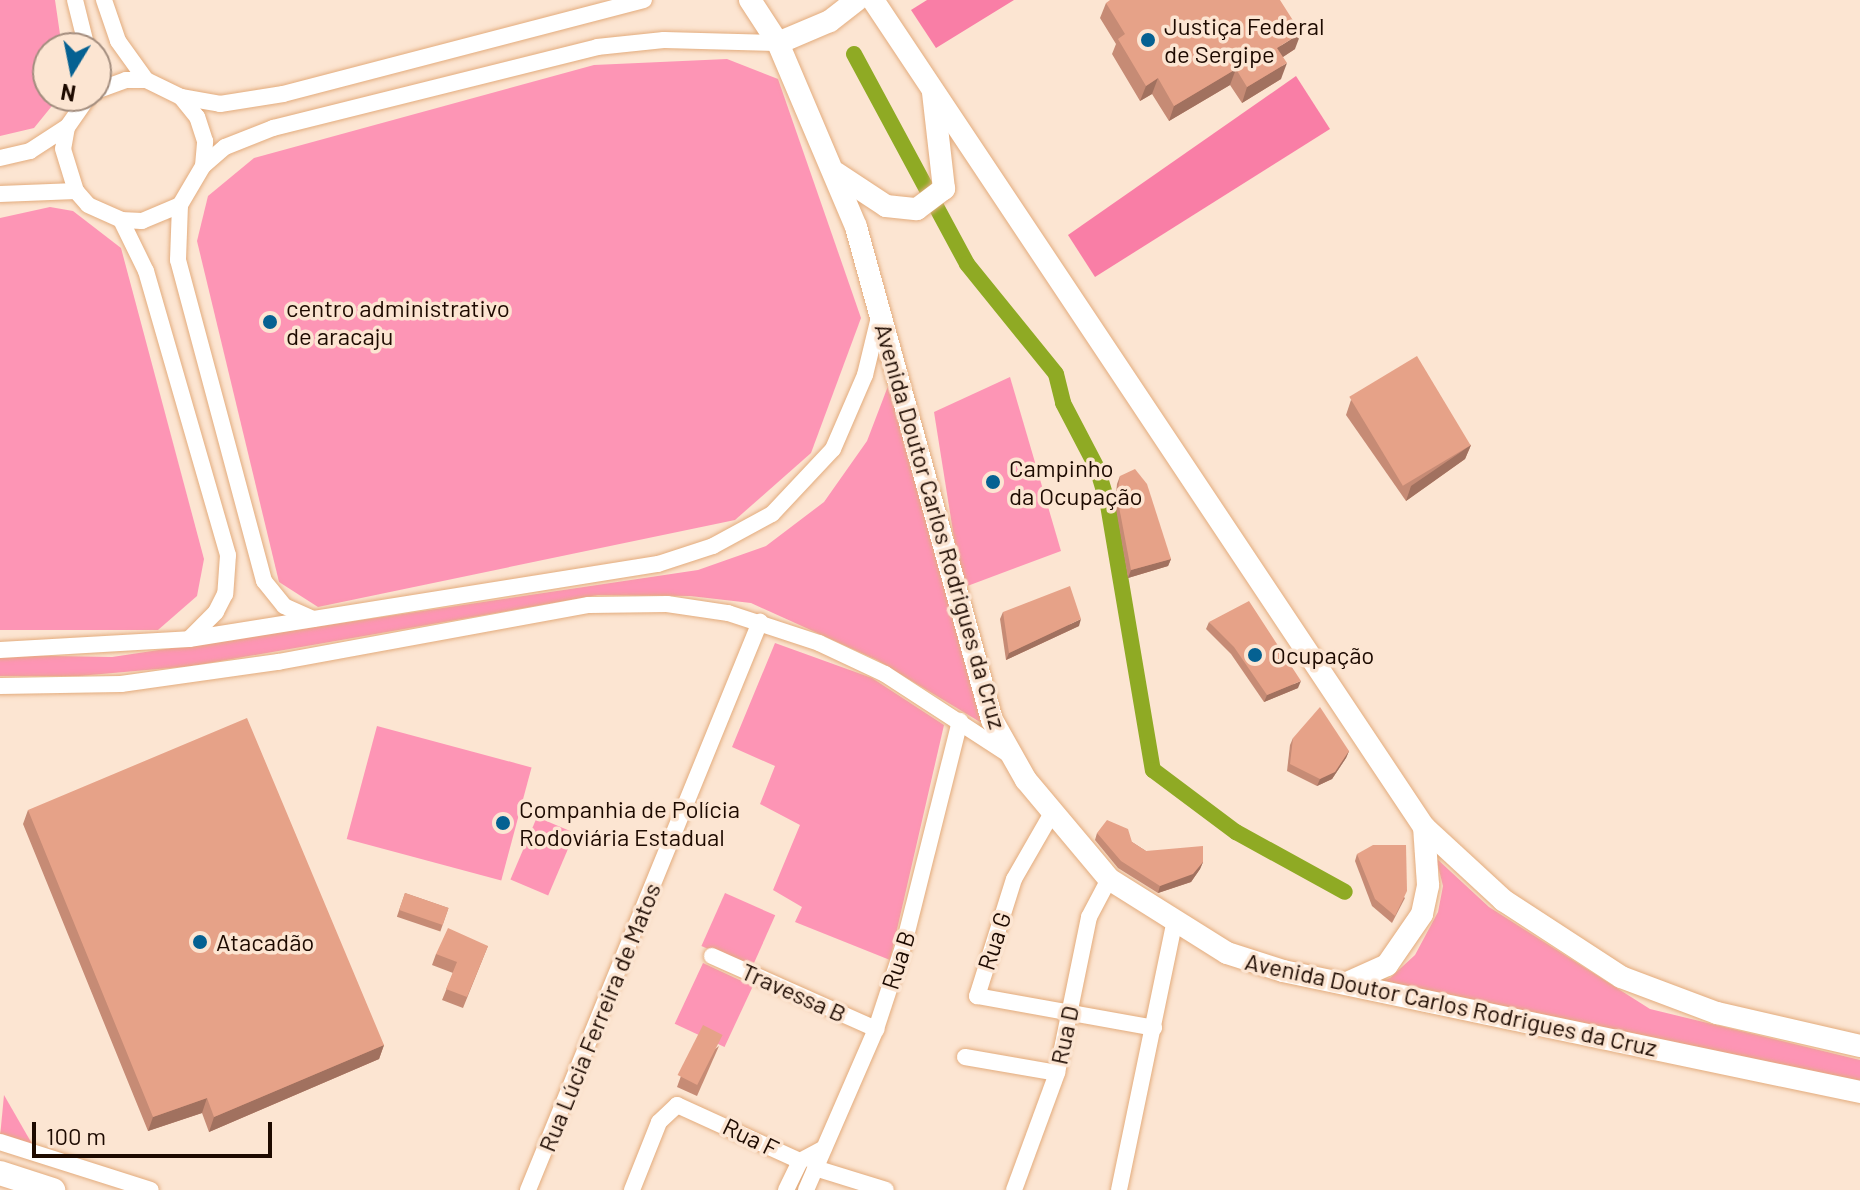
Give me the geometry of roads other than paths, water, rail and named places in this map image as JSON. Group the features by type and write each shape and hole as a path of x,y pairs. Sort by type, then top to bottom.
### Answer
{"main road":[{"name":"Avenida Doutor Carlos Rodrigues da Cruz","path":"750,0 778,43 836,173 880,311 992,720 1011,756 1052,813 1109,879 1174,925 1243,960 1860,1092"},
{"path":"778,43 830,21 857,0"},
{"path":"873,0 1424,827 1503,900 1621,977 1717,1013 1860,1046"},
{"path":"836,173 886,206 917,209 944,189 931,83"},
{"path":"1346,984 1387,965 1422,914 1428,885 1424,827"},
{"path":"0,1173 53,1190"}],"street":[{"path":"75,0 83,32"},
{"path":"104,0 118,41 146,80"},
{"path":"112,85 126,80 146,80 181,97 220,104 283,94 644,0"},
{"path":"315,620 284,606 264,581 178,260 180,205 203,166 241,138 273,128 597,47 664,40 778,43"},
{"path":"181,97 197,117 205,141 203,166"},
{"path":"0,158 30,151 67,127 78,112"},
{"path":"67,127 66,171 76,191 104,214 121,220 152,218 180,205"},
{"path":"0,194 76,191"},
{"path":"121,220 146,271 228,555 225,594 216,612 189,639"},
{"path":"0,650 189,639 315,620 658,564 742,534 800,489 833,449 865,375 880,311"},
{"path":"0,686 121,684 278,662 589,605 667,604 760,622 885,674 1011,756"},
{"name":"Rua Lúcia Ferreira de Matos","path":"528,1190 760,622"},
{"name":"Rua B","path":"786,1190 824,1148 876,1029 911,921 960,721"},
{"name":"Rua G","path":"1052,813 1014,879 977,995 1154,1028"},
{"name":"Rua D","path":"1014,1190 1057,1073 1089,917 1109,879"},
{"path":"1119,1190 1174,925"},
{"name":"Travessa B","path":"712,956 876,1029"},
{"path":"965,1057 1057,1073"},
{"name":"Rua F","path":"632,1190 659,1122 677,1105 808,1164 886,1190"},
{"path":"0,1142 151,1190"},
{"name":"Rua B","path":"806,1190 808,1164"}],"waterway":[{"path":"854,54 967,264 1056,374 1063,403 1097,468 1108,505 1153,770 1236,832 1345,892"}],"place":[{"name":"Justiça Federal de Sergipe","path":"1148,40"},
{"name":"centro administrativo de aracaju","path":"270,322"},
{"name":"Campinho da Ocupação","path":"993,482"},
{"name":"Ocupação","path":"1255,655"},
{"name":"Companhia de Polícia Rodoviária Estadual","path":"503,823"},
{"name":"Atacadão","path":"200,942"}]}
